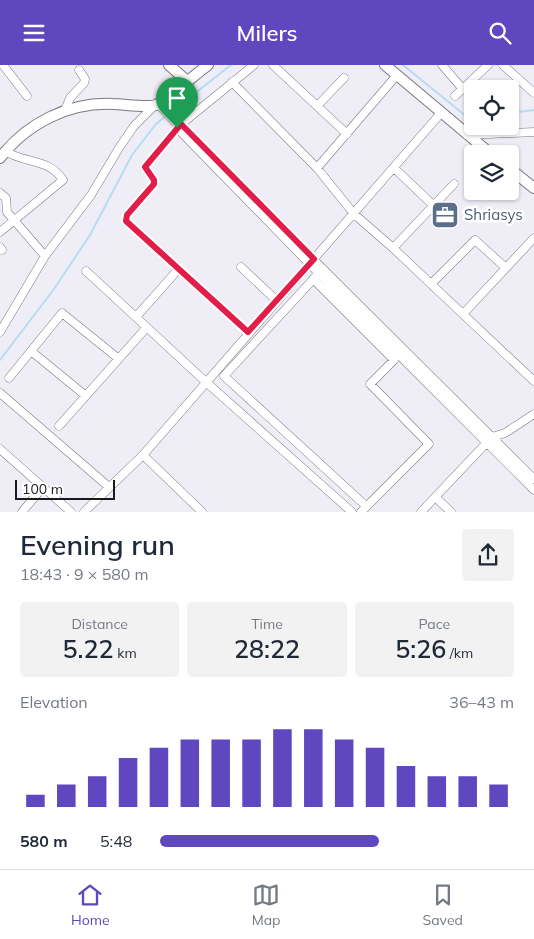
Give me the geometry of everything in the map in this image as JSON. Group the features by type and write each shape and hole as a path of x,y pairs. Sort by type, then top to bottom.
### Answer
{"street":[{"path":"3,65 27,96"},
{"path":"169,65 187,81"},
{"path":"0,332 45,257 91,195 134,126 156,105 208,65"},
{"path":"248,332 126,221 127,215 154,184 154,180 145,167 179,126 254,65"},
{"path":"273,65 347,134"},
{"path":"385,65 464,132"},
{"path":"442,65 462,88"},
{"path":"454,96 488,65"},
{"path":"503,65 534,93"},
{"path":"65,110 70,97 84,83 85,79 79,70"},
{"path":"317,169 397,75"},
{"path":"317,106 344,78"},
{"path":"232,82 317,169 354,214 393,248 534,381"},
{"path":"3,155 36,124 65,110 94,103 156,105 490,439 534,490"},
{"path":"86,511 143,455 207,383 248,332 354,214 441,113"},
{"path":"519,133 534,133"},
{"path":"467,135 480,145"},
{"path":"0,232 62,180 46,164 3,155"},
{"path":"394,168 433,205"},
{"path":"519,176 534,188"},
{"path":"393,248 454,185"},
{"path":"0,193 6,198 7,212 45,257"},
{"path":"463,314 534,238"},
{"path":"431,284 475,239 506,268"},
{"path":"312,261 319,273 423,379 534,479"},
{"path":"241,267 276,300"},
{"path":"86,271 350,511"},
{"path":"136,317 174,273"},
{"path":"313,279 394,360 370,384 429,444 364,509 224,376 313,279 319,273"},
{"path":"10,378 62,313 119,359"},
{"path":"59,426 147,327"},
{"path":"31,351 86,396"},
{"path":"0,393 109,487"},
{"path":"421,511 490,439 505,433 534,414"},
{"path":"1,452 71,511"},
{"path":"143,455 202,511"},
{"path":"22,511 44,487"},
{"path":"435,497 450,511"}],"waterway":[{"path":"171,112 231,65"},
{"path":"403,65 464,115"},
{"path":"519,112 534,110"},
{"path":"0,360 54,289 90,235 132,155 156,124 167,115"}],"place":[{"name":"Shriasys","path":"445,215"}],"route":[{"path":"181,124 314,259 248,332 126,223 127,215 154,184 154,180 145,170 145,167 177,128 181,124"}]}
